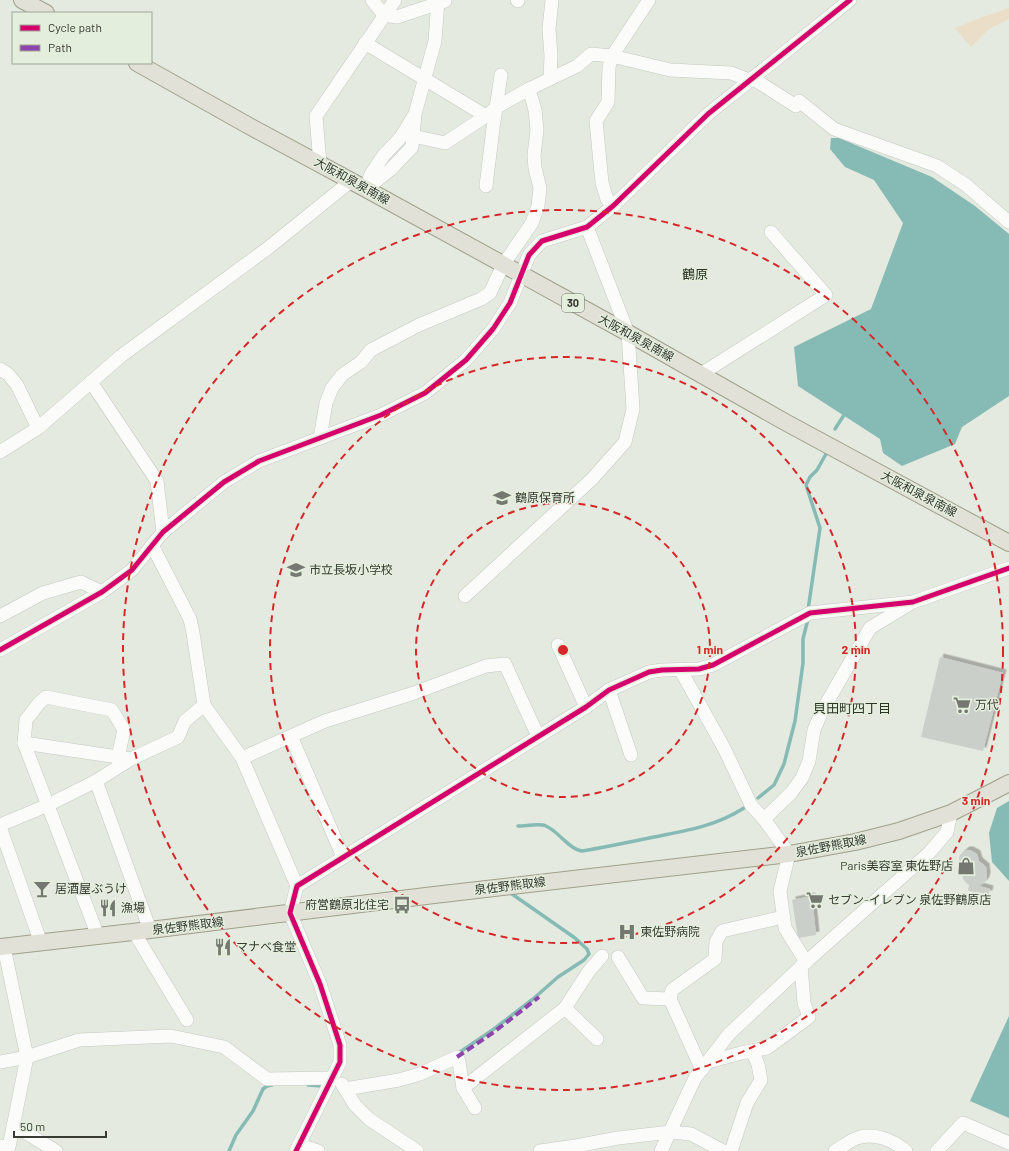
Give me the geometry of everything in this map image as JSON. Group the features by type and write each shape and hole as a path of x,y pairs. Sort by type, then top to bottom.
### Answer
{"main road":[{"path":"22,0 44,12"},
{"name":"大阪和泉泉南線","path":"139,64 628,333 785,422 1009,543"},
{"name":"泉佐野熊取線","path":"2,947 789,854 855,842 899,831 951,813 1009,784"}],"street":[{"path":"366,189 390,170 412,147 415,114 435,41 441,1 397,17 384,15 372,0"},
{"path":"320,164 316,116 395,0"},
{"path":"550,79 551,56 549,29 552,0"},
{"path":"613,206 607,199 602,183 596,122 608,102 609,67 612,56 649,0"},
{"path":"0,650 102,592 132,570 163,532 224,482 259,461 381,415 425,393 466,360 492,329 510,303 529,255 542,241 587,227 613,206 708,114 850,0"},
{"path":"365,43 424,80 486,116"},
{"path":"413,136 445,143 497,107 529,88 577,66 591,54 612,56 670,70 731,73 750,79 796,106 799,101 834,129 937,166 966,185 1009,222"},
{"path":"486,186 501,75"},
{"path":"320,438 326,402 332,388 342,375 361,362 371,350 419,325 481,299 490,293 504,265 532,223 538,206 540,188 535,168 534,155 537,130 535,110 529,88"},
{"path":"366,189 371,175 384,155 401,137 415,114"},
{"path":"0,452 38,428 121,356 268,248 351,181"},
{"path":"465,596 592,479 625,442 633,409 628,333 587,227"},
{"path":"701,374 826,296 771,232"},
{"path":"0,368 8,374 17,386 38,428"},
{"path":"91,382 157,481 163,532"},
{"path":"152,546 190,619 204,705 242,758 297,886 290,913 320,984 340,1044 340,1062 298,1148 318,1151"},
{"path":"764,819 792,793 802,778 809,761 814,730 822,711 870,628 913,602 1009,568"},
{"path":"0,616 43,593 81,582 102,592"},
{"path":"297,886 586,707 609,690 649,672 662,670 699,669 713,665 810,614 913,602"},
{"path":"558,645 586,707"},
{"path":"242,758 326,721 414,693 486,666 505,664 538,736"},
{"path":"680,669 726,750 751,805 764,819 789,854 780,891 784,928 803,964 804,1003 808,1017 767,1048 740,1053 705,1066"},
{"path":"609,690 631,755"},
{"path":"98,936 24,743 26,720 39,703 46,697 112,710 124,730 124,758"},
{"path":"42,943 0,826 48,805 96,781 124,758 178,737 185,721 204,705"},
{"path":"291,736 343,857"},
{"path":"24,743 124,758"},
{"path":"96,781 150,930"},
{"path":"661,1151 695,1078 729,1034 803,964 929,853 947,832 951,813"},
{"path":"705,1066 670,999 672,990 715,959 716,942 722,931 783,917"},
{"path":"134,932 187,1020"},
{"path":"0,1146 9,1147 27,1057 2,947"},
{"path":"463,1088 565,1008 589,971 602,956"},
{"path":"618,957 643,998 670,999"},
{"path":"565,1008 597,1040"},
{"path":"0,1062 27,1057 79,1040 171,1036 224,1047 267,1079 334,1075"},
{"path":"731,1151 747,1103 761,1080 758,1064 752,1051"},
{"path":"345,1089 399,1080 420,1074 457,1057 460,1062 463,1088 474,1108"},
{"path":"334,1075 355,1105 369,1119 417,1151"},
{"path":"937,1151 963,1123 1009,1143"},
{"path":"13,1125 37,1145 56,1151"},
{"path":"540,1151 576,1149 618,1138 670,1132 691,1134 723,1151"},
{"path":"835,1151 856,1138 868,1136 887,1138 906,1151"}],"shaded area":[{"path":"1009,8 1009,19 989,29 971,47 955,28 977,19"}],"water":[{"path":"831,138 839,138 932,177 975,206 1009,234 1009,396 962,427 955,444 902,466 883,453 880,439 798,386 794,347 871,309 903,223 874,180 845,167 830,149"},
{"path":"1009,801 1009,881 992,862 989,833 997,808"},
{"path":"1009,1016 1009,1118 970,1101"}],"building":[{"name":"万代","path":"940,657 1003,673 983,751 921,737"},
{"path":"966,850 970,850 977,854 979,861 986,867 986,880 979,886 990,889 989,894 968,891 969,885 963,879 962,867 959,858 960,855"},
{"path":"812,896 816,935 798,938 792,900"}],"waterway":[{"path":"835,429 844,415"},
{"path":"808,610 820,528 806,485 826,454"},
{"path":"758,798 774,785 784,764 795,721 803,663 803,639 808,619"},
{"path":"518,826 546,826 568,844 582,851 712,824 744,808"},
{"path":"457,1054 494,1029 533,999 558,977 584,960 589,954 587,949 575,938 512,894"},
{"path":"229,1151 236,1135 253,1111 263,1089 272,1085"},
{"path":"308,1085 321,1086"}],"marked path":[{"path":"457,1057 494,1032 539,997"}],"cycle path":[{"path":"0,650 102,592 132,570 163,532 224,482 259,461 381,415 425,393 466,360 493,329 510,303 529,255 542,241 587,227 613,206 708,114 850,0"},
{"path":"296,1151 340,1062 340,1045 320,984 290,913 297,886 586,707 609,690 649,672 662,670 699,669 713,665 810,613 913,602 1009,568"}],"place":[{"name":"鶴原保育所","path":"502,498"},
{"name":"市立長坂小学校","path":"296,570"},
{"name":"万代","path":"962,705"},
{"name":"Paris美容室 東佐野店","path":"966,866"},
{"name":"居酒屋ぶうけ","path":"42,889"},
{"name":"セブン-イレブン 泉佐野鶴原店","path":"815,900"},
{"name":"府営鶴原北住宅","path":"402,905"},
{"name":"漁場","path":"108,908"},
{"name":"東佐野病院","path":"627,932"},
{"name":"マナベ食堂","path":"223,947"}],"district":[{"name":"鶴原","path":"695,274"},
{"name":"貝田町四丁目","path":"852,708"}]}
